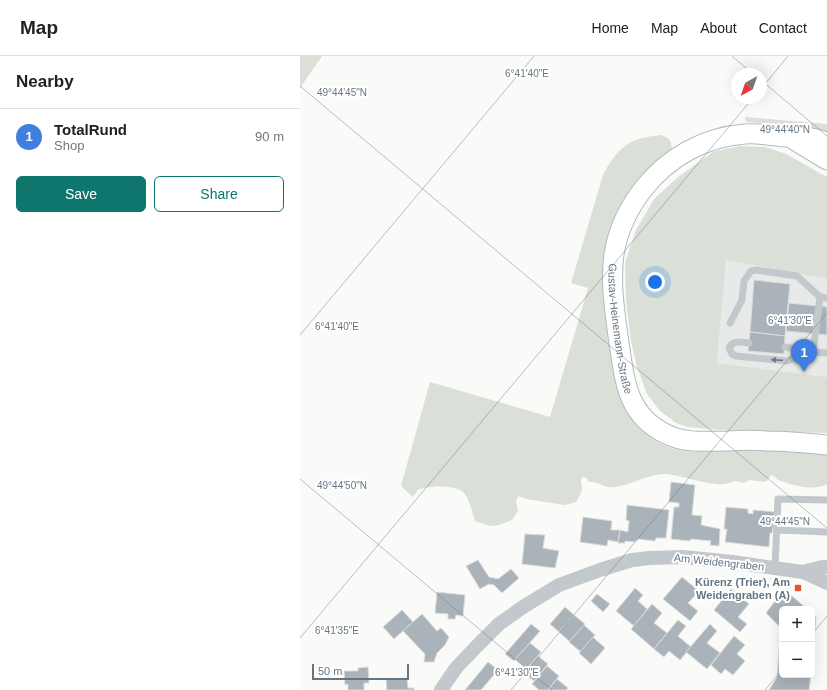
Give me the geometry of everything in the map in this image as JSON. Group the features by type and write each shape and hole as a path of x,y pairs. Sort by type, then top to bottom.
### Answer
{"main road":[{"name":"Gustav-Heinemann-Straße","path":"827,142 805,138 746,134 719,138 694,147 661,171 640,194 629,210 616,245 613,268 614,303 623,365 630,396 638,413 659,430 674,438 691,441 795,441 827,445"},
{"name":"Gustav-Heinemann-Straße","path":"787,137 827,160"}],"street":[{"name":"Am Weidengraben","path":"441,690 456,668 499,624 523,607 560,585 632,560 668,557 700,558 803,572 827,583"},
{"name":"Am Weidengraben","path":"803,572 827,567"}],"lane":[{"path":"730,323 742,300 744,281 751,272 756,270 797,276 824,297 813,352"},
{"path":"749,343 734,342 729,346 729,348 732,354 736,356 787,361 813,352"},
{"path":"785,347 827,353"},
{"path":"775,567 778,530 778,499 827,500"},
{"path":"778,530 827,532"}],"shaded area":[{"path":"300,56 322,56 300,88"},
{"path":"745,117 827,124 827,133 783,125 746,122"},
{"path":"661,135 670,141 672,145 671,151 615,219 632,417 643,431 656,441 668,447 680,450 693,452 765,449 827,453 827,484 818,487 804,487 788,484 771,475 766,482 749,480 745,482 734,481 728,484 721,484 661,474 622,486 612,487 589,482 587,478 582,477 582,490 576,502 565,505 526,499 518,496 516,501 518,511 512,520 499,525 490,526 475,521 467,498 463,492 454,488 442,486 423,488 418,490 413,497 401,486 430,382 550,417 588,288 571,283 603,175 614,157 626,146 650,136"},
{"path":"740,146 765,147 786,154 827,177 827,279 726,260 717,363 827,377 827,433 721,430 687,427 676,423 660,411 647,394 637,367 631,341 626,302 625,263 636,230 654,199 678,177 713,152"},
{"path":"726,260 827,279 827,377 717,363"}],"building":[{"path":"754,280 790,284 785,336 750,332"},
{"path":"789,303 827,307 827,335 786,331"},
{"path":"750,332 785,336 784,354 748,351"},
{"path":"671,482 695,485 692,515 702,516 701,525 720,529 719,546 710,545 711,541 671,539 674,507 679,507 679,503 669,502"},
{"path":"627,505 669,510 666,538 656,538 655,541 638,539 634,542 625,541 625,543 618,543 620,530 628,532 629,521 626,520"},
{"path":"726,507 748,509 748,513 753,514 753,510 775,512 772,533 770,533 769,547 725,542 727,529 724,529"},
{"path":"583,517 612,521 611,530 620,530 618,542 608,540 607,546 580,542"},
{"path":"525,534 545,535 543,548 559,551 555,568 522,564"},
{"path":"478,560 489,577 498,579 511,569 519,578 502,593 494,585 489,584 480,589 466,566"},
{"path":"682,577 699,591 688,603 698,611 690,621 663,599"},
{"path":"635,588 643,595 638,601 647,609 634,626 616,611"},
{"path":"731,589 749,604 738,617 747,624 740,632 714,610"},
{"path":"784,589 804,606 779,606 779,626 766,613"},
{"path":"437,592 465,595 463,616 456,615 455,619 448,619 448,614 435,613"},
{"path":"597,594 610,604 603,612 591,601"},
{"path":"652,604 662,613 654,623 667,633 654,649 631,629"},
{"path":"565,607 574,615 559,632 550,624"},
{"path":"402,610 413,622 394,639 383,627"},
{"path":"422,614 437,631 441,628 449,637 445,645 437,653 434,662 424,662 425,654 403,631"},
{"path":"574,615 585,624 570,642 559,632"},
{"path":"678,620 686,626 678,636 691,647 680,660 669,651 664,657 654,649"},
{"path":"531,624 540,631 514,661 505,654"},
{"path":"710,624 717,631 707,643 720,653 707,669 686,652"},
{"path":"584,625 595,635 581,652 569,642"},
{"path":"734,636 745,645 737,654 745,661 733,675 725,669 721,674 711,665"},
{"path":"593,637 605,648 591,664 579,653"},
{"path":"530,643 541,652 527,669 515,659"},
{"path":"779,652 779,678 811,678 809,690 769,690 777,677"},
{"path":"538,656 548,664 534,681 524,673"},
{"path":"488,662 498,670 481,690 465,690"},
{"path":"547,666 559,676 548,690 539,690 532,684"},
{"path":"368,667 369,683 364,683 364,690 348,690 348,684 345,685 344,671 358,671 358,668"},
{"path":"407,678 408,688 414,688 414,690 387,690 386,679"},
{"path":"557,679 568,688 566,690 548,690"}],"place":[{"name":"TotalRund","path":"804,372"},
{"name":"Kürenz (Trier), Am Weidengraben (A)","path":"798,588"}]}
